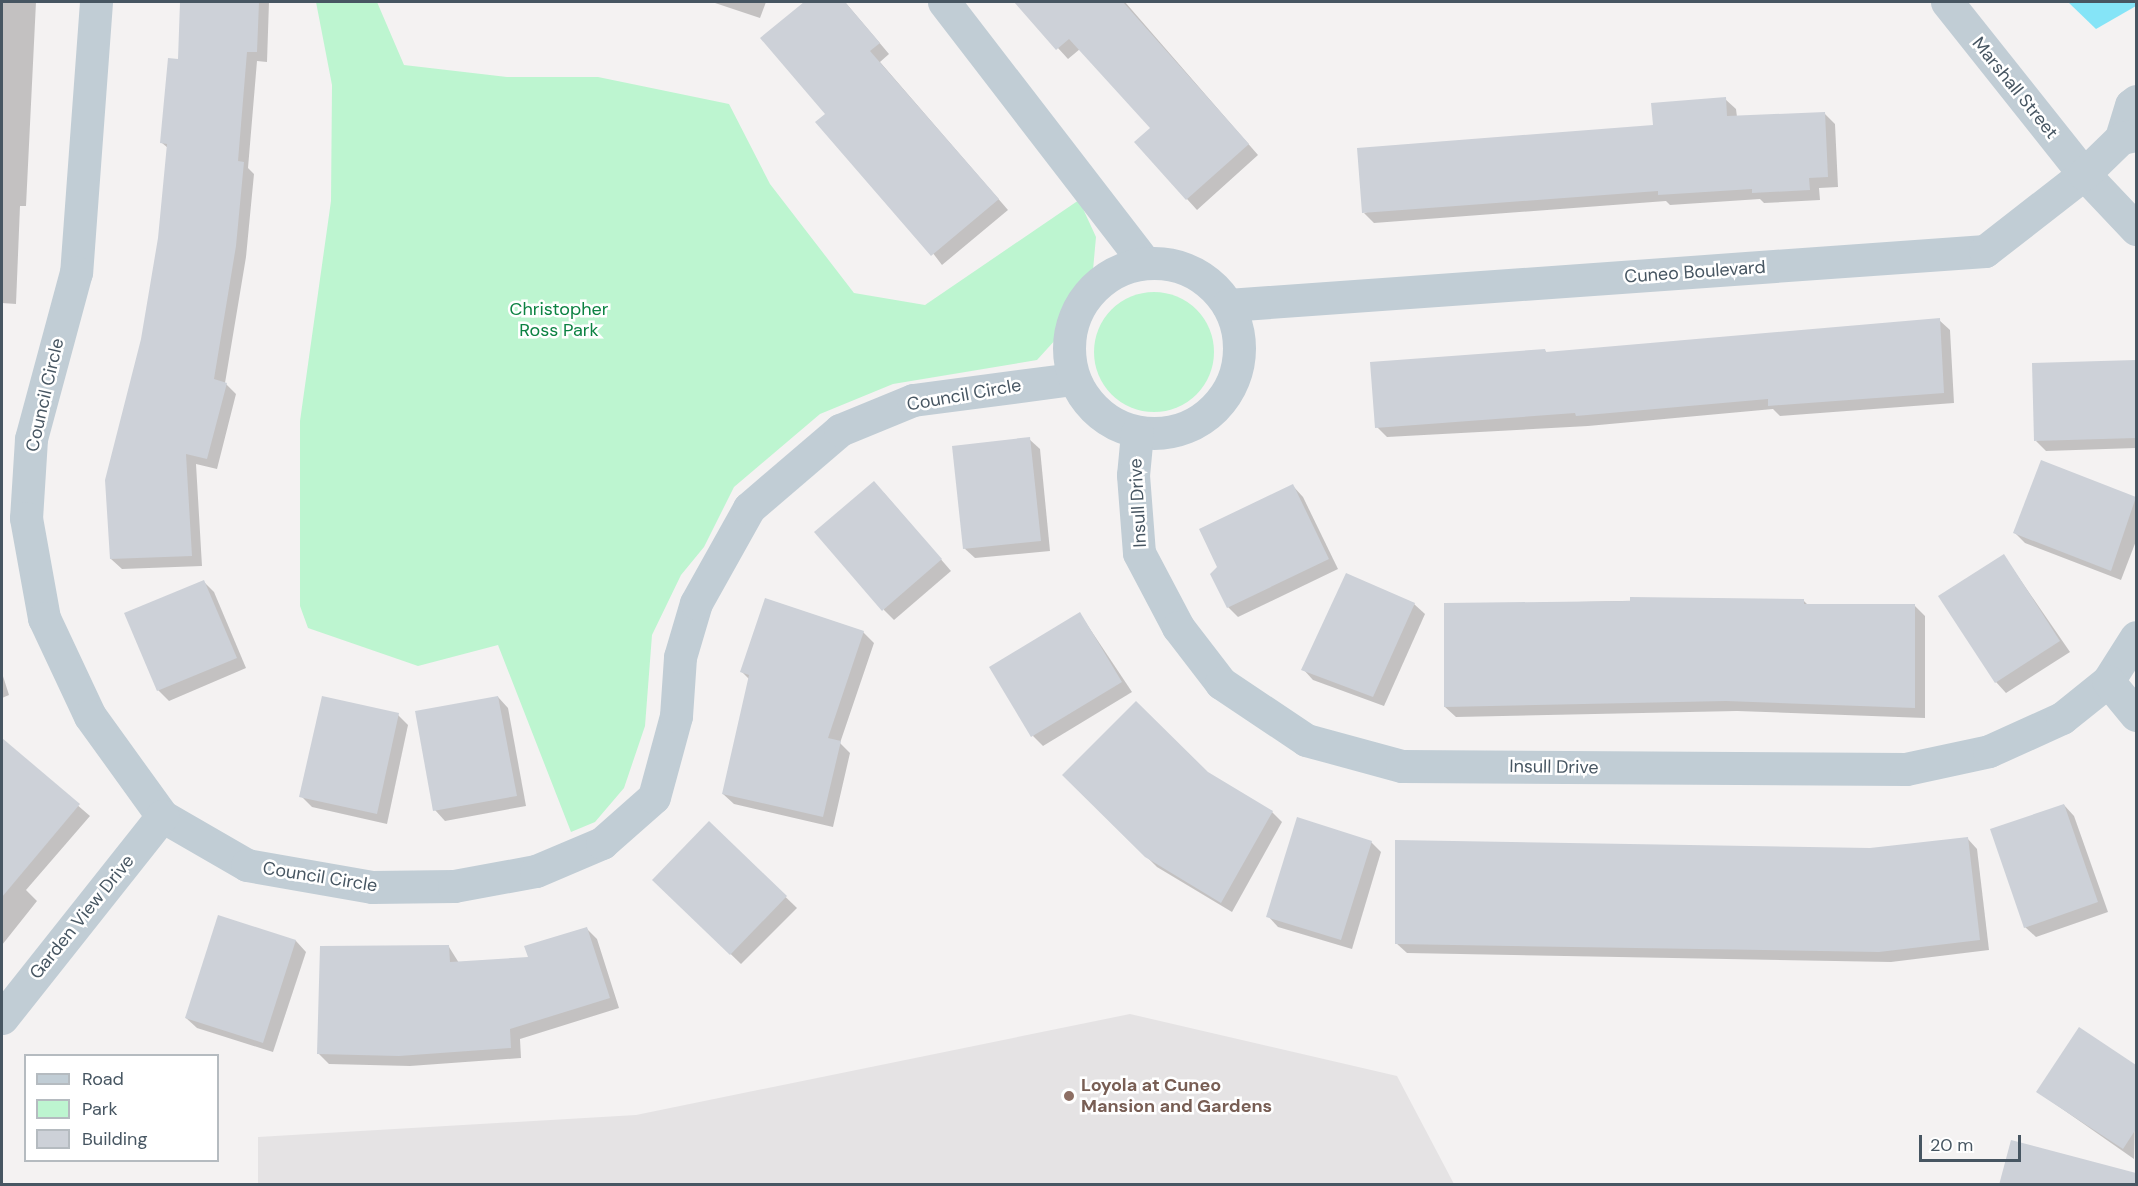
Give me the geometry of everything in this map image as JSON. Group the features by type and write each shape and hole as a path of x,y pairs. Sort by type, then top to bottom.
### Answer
{"street":[{"name":"Council Circle","path":"96,2 76,272 31,440 26,518 44,618 90,716 162,816 248,865 372,887 454,886 536,871 602,843 654,797 676,716 680,657 696,603 749,508 840,430 913,400 1073,379"},
{"path":"944,2 1145,263"},
{"name":"Marshall Street","path":"1947,2 2084,174"},
{"name":"Cuneo Boulevard","path":"1228,305 1985,251 2129,137 2136,101"},
{"path":"2084,174 2136,228"},
{"path":"1145,263 1170,264 1192,272 1213,285 1228,305 1237,327 1240,352 1235,376 1224,398 1207,416 1186,428 1162,434 1137,433 1098,414 1073,379 1068,345 1070,327 1080,303 1097,283 1120,270 1145,263"},
{"name":"Insull Drive","path":"1137,433 1133,475 1139,553 1178,627 1221,683 1306,740 1402,766 1906,768 1989,752 2062,718 2108,681 2136,637"},
{"path":"2108,681 2136,715"},
{"name":"Garden View Drive","path":"2,1018 162,816"}],"shaded area":[{"name":"Loyola at Cuneo Mansion and Gardens","path":"1130,1014 1397,1076 1454,1184 258,1184 258,1137 636,1115"}],"green space":[{"name":"Christopher Ross Park","path":"316,2 377,2 404,65 507,77 598,77 729,104 770,184 854,293 925,305 1079,200 1096,237 1092,281 1072,305 1057,338 1037,360 893,384 820,414 734,487 704,547 681,575 652,635 645,726 624,788 595,822 571,832 498,645 418,666 308,628 300,606 300,421 331,201 332,85"},
{"path":"1154,292 1177,297 1196,310 1209,329 1214,352 1209,375 1196,394 1177,407 1154,412 1131,407 1112,394 1099,375 1094,352 1099,329 1112,310 1131,297"}],"water":[{"path":"2068,2 2136,2 2136,6 2096,29"}],"building":[{"path":"180,2 259,2 257,52 247,52 238,161 244,162 236,246 214,379 227,383 207,459 186,454 192,556 110,559 105,480 141,339 158,238 167,144 160,143 168,58 178,59"},
{"path":"804,2 845,2 880,43 870,51 999,199 931,256 815,122 825,114 760,38"},
{"path":"1014,2 1123,2 1249,144 1186,200 1134,142 1150,128 1069,39 1056,50"},
{"path":"1726,97 1727,116 1825,112 1828,177 1809,178 1810,190 1752,193 1752,189 1658,195 1658,191 1362,213 1357,148 1653,125 1651,103"},
{"path":"1940,318 1944,393 1768,406 1768,399 1576,416 1575,413 1375,428 1370,362 1545,349 1546,352"},
{"path":"2136,360 2136,438 2034,441 2032,363"},
{"path":"1030,437 1041,541 963,549 952,446"},
{"path":"2041,460 2136,497 2111,571 2013,533"},
{"path":"874,481 942,559 882,611 814,532"},
{"path":"1293,484 1329,559 1227,608 1210,574 1217,567 1199,529"},
{"path":"2004,554 2060,641 1995,683 1938,596"},
{"path":"1346,573 1415,603 1373,697 1301,670"},
{"path":"204,580 237,658 157,691 124,613"},
{"path":"1630,597 1804,599 1804,604 1915,604 1915,708 1726,701 1444,707 1444,603 1630,601"},
{"path":"765,598 864,631 828,738 841,741 823,817 722,794 749,675 740,672"},
{"path":"1080,612 1122,682 1031,737 989,667"},
{"path":"322,696 399,713 377,814 299,797"},
{"path":"498,696 517,796 433,811 415,711"},
{"path":"1136,701 1208,772 1273,811 1221,903 1145,857 1062,775"},
{"path":"2,738 80,804 2,897"},
{"path":"2064,804 2098,902 2024,928 1990,829"},
{"path":"1297,817 1372,841 1341,940 1266,917"},
{"path":"709,821 787,896 730,955 652,880"},
{"path":"1968,837 1980,940 1879,952 1395,944 1395,840 1870,848"},
{"path":"218,915 296,940 263,1043 185,1018"},
{"path":"587,927 610,998 510,1029 511,1048 399,1056 317,1054 320,946 449,945 450,962 528,957 524,946"},
{"path":"2079,1027 2136,1065 2136,1129 2123,1149 2036,1092"},
{"path":"2011,1140 2136,1173 2136,1185 1999,1185"}],"place":[{"name":"Loyola at Cuneo Mansion and Gardens","path":"1069,1096"}]}
